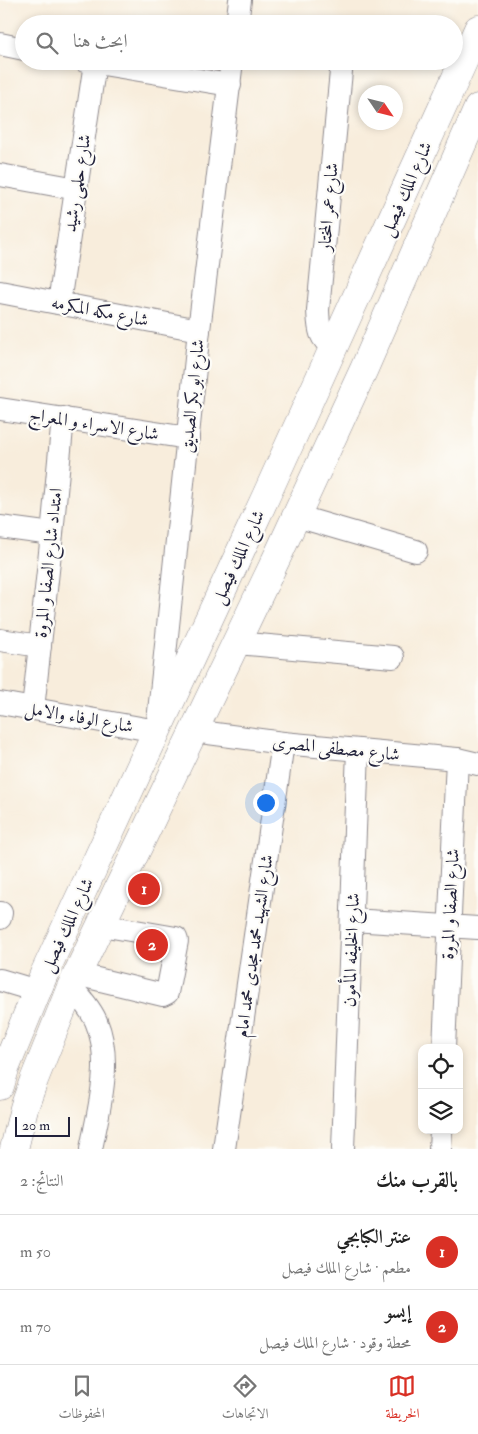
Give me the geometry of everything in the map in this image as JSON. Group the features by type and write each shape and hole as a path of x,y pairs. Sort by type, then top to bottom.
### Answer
{"main road":[{"name":"شارع الملك فيصل","path":"463,62 478,29"},
{"name":"شارع الملك فيصل","path":"0,1086 5,1069 37,991 334,348 460,70"},
{"name":"شارع الملك فيصل","path":"14,1149 24,1108 34,1080 74,981 296,516 364,369 478,108"},
{"path":"365,280 364,288 372,300 380,303 387,302 394,297"},
{"path":"334,348 344,347 354,351 361,359 364,369"}],"street":[{"path":"238,15 240,0"},
{"path":"0,44 15,47"},
{"name":"شارع حلمى رشيد","path":"59,303 77,189 89,70"},
{"path":"139,70 230,85"},
{"name":"شارع ابو بكر الصديق","path":"157,732 199,330 231,70"},
{"name":"شارع عمر المختار","path":"334,348 326,343 322,337 318,310 341,70"},
{"path":"0,175 77,189"},
{"name":"شارع مكه المكرمه","path":"0,292 199,330"},
{"name":"شارع الاسراء و المعراج","path":"0,409 188,438"},
{"name":"امتداد شارع الصفا و المروة","path":"33,709 63,418"},
{"path":"296,516 416,551"},
{"path":"0,526 52,534"},
{"path":"0,640 40,646"},
{"path":"236,643 393,657"},
{"name":"شارع الوفاء والامل","path":"0,703 157,732"},
{"name":"شارع مصطفى المصرى","path":"193,731 284,743 468,762"},
{"name":"شارع الشهيد محمد مجدى محمد امام","path":"224,1149 284,743"},
{"name":"شارع الخليفه المأمون","path":"343,1149 358,750"},
{"name":"شارع الصفا و المروة","path":"444,1044 449,926 468,762"},
{"path":"352,920 478,928"},
{"path":"74,981 163,995 167,994 176,938 101,925"},
{"path":"0,980 37,991"},
{"path":"74,981 96,1021 103,1044 104,1070 91,1149"},
{"path":"440,1134 440,1149"}],"place":[{"name":"عنتر الكبابجي","path":"144,889"},
{"name":"إيسو","path":"152,945"}]}
